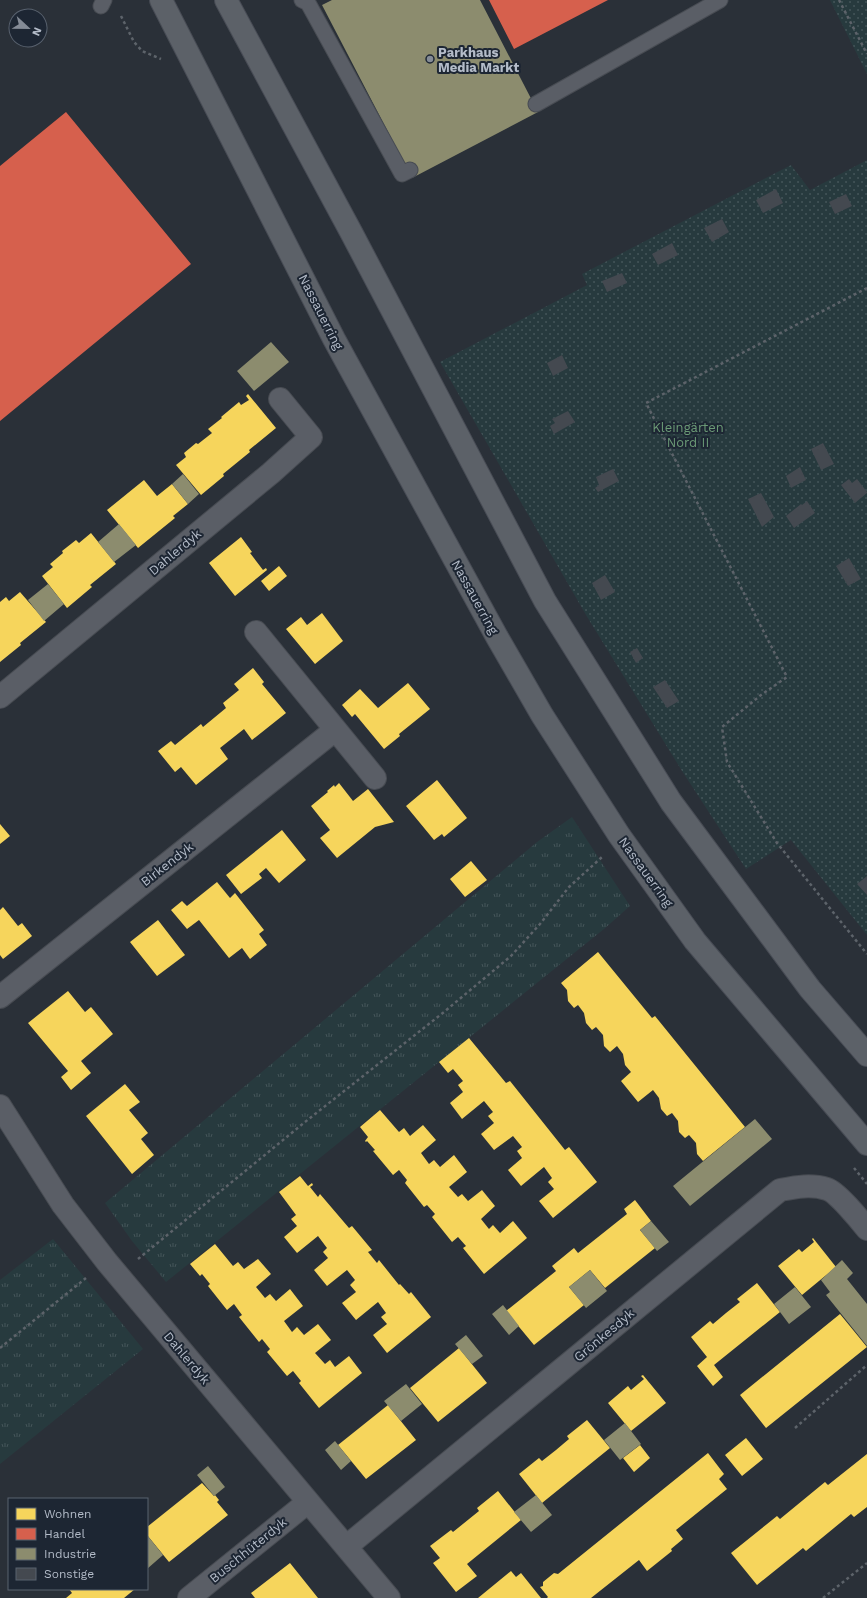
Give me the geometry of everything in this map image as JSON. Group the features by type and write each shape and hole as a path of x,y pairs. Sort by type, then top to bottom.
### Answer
{"main road":[{"name":"Nassauerring","path":"161,0 334,339 496,637 542,715 619,835 695,941 867,1144"},
{"path":"226,0 351,232 545,601 671,802 810,989 867,1055"}],"street":[{"name":"Dahlerdyk","path":"0,697 270,473 311,437 280,399"},
{"path":"256,632 375,778"},
{"name":"Birkendyk","path":"0,997 335,730"},
{"name":"Dahlerdyk","path":"0,1106 63,1205 112,1269 308,1502 347,1546 389,1598"},
{"name":"Grönkesdyk","path":"347,1546 780,1190 805,1186 829,1190 855,1214 867,1229"},
{"name":"Buschhüterdyk","path":"189,1598 308,1502"}],"lane":[{"path":"302,0 308,3 402,174 410,170"},
{"path":"536,104 720,0"}],"path":[{"path":"840,0 867,54"},
{"path":"867,288 646,403 787,677 761,695 722,727 727,762 777,843 867,954"},
{"path":"0,1348 112,1269 305,1122 444,1012 511,956 540,924 569,887 606,854"},
{"path":"795,1428 867,1366"},
{"path":"823,1598 867,1562"}],"green space":[{"path":"830,0 867,0 867,74"},
{"name":"Kleingärten Nord II","path":"867,160 867,935 791,840 746,869 682,771 586,615 440,362 587,285 582,274 791,165 810,190"},
{"path":"572,817 630,906 604,929 166,1282 132,1241 105,1203 537,842"},
{"path":"53,1239 143,1349 0,1464 0,1280"}],"building: Wohnen":[{"path":"248,394 276,428 249,450 250,452 223,474 224,476 201,495 176,465 186,457 184,453 212,433 208,429 222,418 221,417 239,402 241,405 249,400 246,396"},
{"path":"144,480 157,496 172,484 188,504 173,516 175,518 138,548 107,510"},
{"path":"91,533 116,564 90,585 92,587 67,608 42,576 53,567 50,564 63,553 62,551 76,540 79,543"},
{"path":"241,537 252,552 250,553 263,570 266,568 267,570 235,596 209,563"},
{"path":"279,566 287,576 269,591 261,581"},
{"path":"20,592 46,622 20,643 21,645 0,662 0,602 6,597 9,601"},
{"path":"322,613 343,641 315,664 286,629 301,617 307,625"},
{"path":"253,668 264,682 262,684 286,713 252,740 244,729 220,748 228,759 196,785 181,767 175,772 158,751 171,741 175,745 201,724 203,727 226,708 223,703 239,690 234,684"},
{"path":"408,683 430,709 399,734 400,736 384,749 355,714 352,717 342,705 360,689 378,708"},
{"path":"437,780 467,818 444,837 442,834 434,840 406,806"},
{"path":"339,783 353,801 368,789 394,822 375,827 337,858 320,838 330,830 311,806 334,785 335,787"},
{"path":"0,824 10,836 0,844"},
{"path":"282,830 306,860 279,883 266,868 259,874 262,878 241,894 226,875"},
{"path":"471,861 487,880 465,897 450,879"},
{"path":"217,882 230,898 235,893 264,930 259,934 267,945 250,959 242,948 229,958 199,920 187,929 171,910 182,901 187,906"},
{"path":"3,907 18,926 22,923 32,936 3,959 0,955 0,910"},
{"path":"158,920 185,955 157,976 130,942"},
{"path":"598,952 652,1018 655,1016 745,1127 703,1161 697,1154 696,1143 689,1135 685,1138 679,1132 678,1121 672,1113 667,1116 661,1109 659,1098 653,1090 638,1102 621,1081 631,1072 625,1065 623,1054 617,1046 610,1052 604,1046 603,1035 596,1027 592,1030 586,1023 584,1013 578,1005 574,1008 568,1001 567,990 561,983"},
{"path":"68,991 85,1012 91,1007 113,1034 81,1061 91,1073 71,1090 61,1077 68,1071 28,1023"},
{"path":"469,1038 506,1083 510,1081 565,1150 569,1147 597,1182 553,1218 539,1201 554,1189 548,1182 552,1178 544,1167 521,1186 508,1170 522,1158 517,1151 522,1147 513,1136 494,1150 481,1134 494,1123 488,1116 493,1112 484,1101 462,1119 450,1103 463,1092 458,1085 463,1081 453,1069 448,1073 439,1062"},
{"path":"125,1084 140,1102 129,1110 148,1133 141,1139 154,1155 132,1174 86,1116"},
{"path":"380,1110 399,1132 404,1128 410,1136 423,1125 436,1140 421,1153 429,1164 434,1160 440,1167 454,1155 467,1172 449,1187 458,1197 462,1194 468,1201 482,1190 495,1206 481,1219 489,1229 493,1225 500,1233 513,1221 527,1238 484,1274 463,1248 466,1246 458,1237 452,1242 432,1217 435,1214 427,1205 424,1207 405,1183 407,1180 399,1170 393,1175 373,1151 375,1150 367,1141 365,1141 368,1137 360,1127"},
{"path":"300,1176 308,1186 312,1183 313,1185 310,1187 318,1197 320,1194 349,1228 352,1226 372,1250 368,1252 377,1263 379,1260 399,1285 400,1284 409,1294 411,1292 431,1317 387,1353 373,1335 387,1324 381,1317 386,1313 378,1302 356,1320 342,1303 356,1292 350,1285 355,1280 347,1270 327,1286 314,1270 328,1258 323,1252 327,1248 318,1236 297,1253 284,1237 297,1226 291,1219 296,1215 279,1192"},
{"path":"635,1200 651,1221 640,1230 655,1248 605,1288 590,1270 569,1287 584,1305 534,1345 506,1311 556,1271 552,1266 574,1248 578,1253 627,1214 624,1209"},
{"path":"813,1238 836,1267 802,1295 778,1266 799,1249 802,1252 814,1242 812,1239"},
{"path":"215,1244 233,1266 238,1262 244,1269 258,1259 271,1274 256,1287 265,1298 270,1294 276,1301 290,1289 303,1306 284,1321 292,1332 297,1327 304,1335 318,1324 331,1340 315,1353 325,1364 330,1360 335,1367 349,1356 362,1373 319,1408 299,1383 301,1381 293,1371 287,1376 267,1352 270,1349 262,1339 259,1342 239,1317 242,1315 234,1304 227,1310 208,1286 210,1284 202,1274 200,1276 190,1264"},
{"path":"757,1283 780,1312 714,1365 723,1377 713,1386 697,1366 707,1357 691,1337 710,1321 713,1324 740,1302 737,1299"},
{"path":"840,1314 867,1347 766,1428 740,1395"},
{"path":"459,1348 487,1383 438,1422 410,1388"},
{"path":"643,1375 666,1403 631,1431 608,1403 628,1386 631,1390 644,1379 641,1376"},
{"path":"388,1405 416,1440 366,1479 338,1445"},
{"path":"587,1420 610,1448 542,1503 519,1474 539,1458 542,1461 556,1450 569,1439 567,1436"},
{"path":"746,1438 763,1459 742,1476 725,1455"},
{"path":"640,1445 650,1458 634,1472 623,1458"},
{"path":"708,1453 724,1474 719,1479 727,1489 676,1530 683,1539 671,1549 672,1551 647,1571 639,1560 591,1598 547,1598 548,1597 540,1587 543,1586 543,1582 554,1573 558,1574"},
{"path":"867,1454 867,1507 854,1517 851,1514 806,1551 803,1548 757,1585 731,1553 777,1516 780,1519 825,1482 828,1485"},
{"path":"202,1483 214,1496 215,1495 219,1500 217,1502 228,1515 169,1562 148,1536 148,1526"},
{"path":"498,1491 521,1520 467,1564 477,1576 456,1592 433,1563 440,1558 430,1546 451,1530 453,1532 479,1511 477,1508"},
{"path":"290,1563 318,1598 255,1598 251,1593"},
{"path":"511,1571 516,1577 521,1573 541,1598 478,1598"},
{"path":"70,1590 134,1590 124,1598 66,1598 72,1593"}],"building: Handel":[{"path":"489,0 608,0 514,49"},
{"path":"66,112 191,264 0,421 0,166"}],"building: Industrie":[{"name":"Parkhaus Media Markt","path":"332,0 480,0 538,112 412,178 322,5"},
{"path":"271,342 289,362 254,391 237,371"},
{"path":"183,474 199,494 188,504 172,484"},
{"path":"119,524 136,545 114,562 98,542"},
{"path":"48,584 64,604 44,621 28,600"},
{"path":"755,1119 772,1139 690,1206 673,1186"},
{"path":"651,1221 669,1242 657,1251 640,1230"},
{"path":"842,1260 853,1273 847,1279 867,1304 867,1346 826,1295 830,1292 821,1280"},
{"path":"590,1270 607,1291 586,1308 569,1287"},
{"path":"795,1287 811,1307 789,1324 774,1304"},
{"path":"503,1305 519,1326 509,1335 492,1314"},
{"path":"466,1335 483,1356 472,1364 455,1344"},
{"path":"406,1384 422,1404 401,1421 384,1401"},
{"path":"625,1423 641,1444 620,1460 604,1440"},
{"path":"335,1441 351,1461 341,1470 325,1450"},
{"path":"208,1466 225,1487 214,1496 197,1475"},
{"path":"536,1495 552,1515 531,1532 514,1512"},
{"path":"148,1536 163,1555 148,1568"}],"building: Sonstige":[{"path":"776,189 783,203 763,213 756,200"},
{"path":"846,194 852,206 835,214 829,202"},
{"path":"722,219 729,232 712,242 704,228"},
{"path":"672,243 678,255 658,265 652,254"},
{"path":"622,273 627,283 607,292 602,281"},
{"path":"562,355 568,368 553,376 547,363"},
{"path":"568,411 575,422 554,434 550,426 555,423 552,419"},
{"path":"823,443 834,464 821,470 811,449"},
{"path":"800,467 806,480 791,488 786,476"},
{"path":"613,469 619,481 598,492 595,488 599,485 596,477"},
{"path":"849,479 852,483 857,479 867,492 855,503 841,485"},
{"path":"761,493 774,517 762,527 748,499"},
{"path":"807,501 815,513 794,528 786,516"},
{"path":"849,558 861,579 848,586 836,566"},
{"path":"605,575 615,592 601,600 592,583"},
{"path":"637,648 643,658 636,663 630,652"},
{"path":"665,680 679,701 667,708 653,687"},
{"path":"867,876 867,895 857,884"}],"place":[{"name":"Parkhaus Media Markt","path":"430,59"}]}
